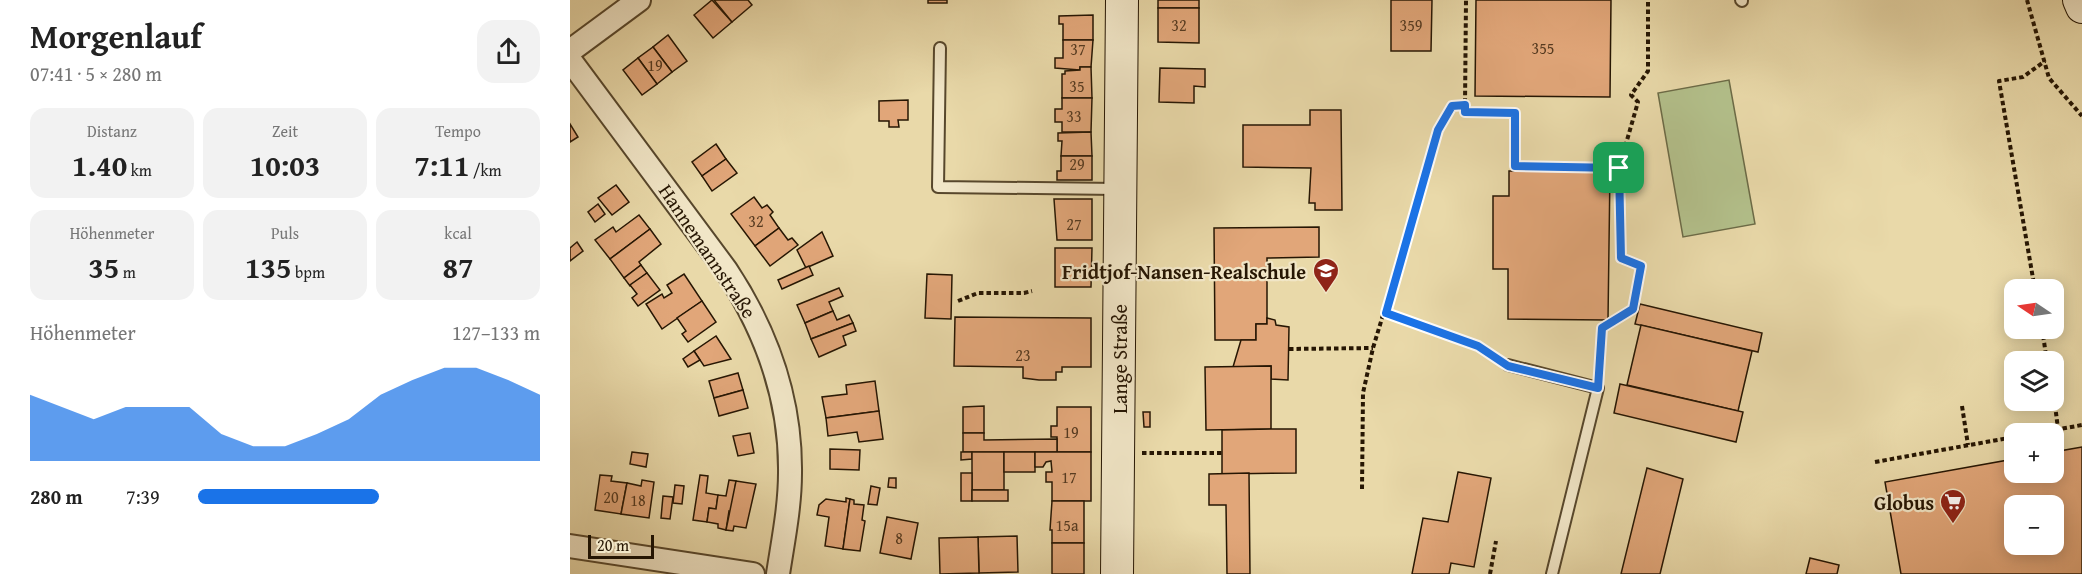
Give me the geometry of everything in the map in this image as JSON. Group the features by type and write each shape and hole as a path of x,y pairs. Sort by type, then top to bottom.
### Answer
{"street":[{"path":"570,51 639,0"},
{"name":"Lange Straße","path":"1117,574 1122,0"},
{"path":"2079,0 2082,7"},
{"name":"Hannemannstraße","path":"570,60 726,270 744,297 772,358 785,408 790,475 778,574"},
{"path":"570,546 753,574"}],"lane":[{"path":"940,48 938,187 1120,189"},
{"path":"1508,366 1598,388 1552,574"}],"path":[{"path":"1466,0 1465,112 1515,113 1515,166 1619,168"},
{"path":"1598,388 1602,328 1633,309 1641,266 1621,258 1619,168 1638,102 1631,95 1648,71 1648,0"},
{"path":"2026,0 2049,78 2082,116"},
{"path":"2033,279 1999,81 2023,77 2045,61"},
{"path":"1362,489 1364,393 1373,348 1386,313 1438,130 1452,106 1465,105"},
{"path":"958,301 978,293 1032,291"},
{"path":"1386,313 1478,346 1508,366"},
{"path":"1288,349 1373,348"},
{"path":"1962,406 1968,445"},
{"path":"2064,428 2082,425"},
{"path":"1875,462 2004,439"},
{"path":"1118,453 1222,453"},
{"path":"1490,574 1496,541"}],"green space":[{"path":"1729,80 1755,224 1683,237 1658,93"}],"building":[{"path":"712,0 732,22 713,38 694,15"},
{"path":"714,0 748,0 752,5 732,22"},
{"path":"928,0 947,0 947,3 928,3"},
{"path":"1158,0 1199,0 1199,8 1158,8"},
{"path":"1391,0 1432,0 1431,51 1391,51"},
{"path":"1476,0 1611,0 1610,97 1475,96"},
{"path":"1158,8 1199,8 1199,43 1158,42"},
{"path":"1093,15 1093,40 1063,40 1063,24 1059,24 1059,16"},
{"path":"668,35 687,61 672,72 653,47"},
{"path":"1063,40 1093,40 1091,67 1080,67 1080,70 1055,68 1055,58 1063,58"},
{"path":"653,47 672,72 657,84 638,58"},
{"path":"638,58 657,84 642,95 623,70"},
{"path":"1080,67 1091,67 1092,98 1062,98 1062,74 1065,74 1065,71 1080,70"},
{"path":"1160,68 1205,69 1205,87 1194,86 1194,103 1159,102"},
{"path":"1062,98 1092,98 1091,132 1062,132 1062,122 1055,122 1055,109 1062,109"},
{"path":"908,100 908,120 898,120 899,127 889,127 889,121 879,121 879,101"},
{"path":"1310,110 1341,110 1342,210 1315,210 1315,203 1309,203 1311,168 1243,167 1243,125 1310,125"},
{"path":"570,124 578,137 570,142"},
{"path":"1091,132 1092,156 1061,156 1062,141 1058,141 1058,133"},
{"path":"716,144 726,159 702,176 692,162"},
{"path":"1061,156 1092,156 1092,180 1057,180 1057,171 1061,171"},
{"path":"726,159 737,173 712,191 702,176"},
{"path":"1509,171 1610,171 1608,320 1508,319 1508,269 1493,269 1493,196 1509,196"},
{"path":"616,185 629,202 612,215 598,198"},
{"path":"754,197 762,208 767,205 773,212 770,215 779,228 755,246 731,214"},
{"path":"1054,199 1092,199 1092,240 1057,240"},
{"path":"598,204 605,214 595,222 588,212"},
{"path":"639,215 650,229 610,259 595,240 613,227 616,232"},
{"path":"1319,227 1319,257 1267,258 1267,324 1256,324 1256,340 1215,340 1214,228"},
{"path":"779,228 788,240 792,238 798,245 770,266 755,246"},
{"path":"650,229 661,244 639,262 641,265 624,278 610,259"},
{"path":"822,232 833,256 806,268 797,250"},
{"path":"577,242 583,251 570,261 570,248"},
{"path":"1055,248 1092,248 1091,287 1055,287"},
{"path":"641,265 647,273 630,286 624,278"},
{"path":"809,266 813,275 782,289 778,280"},
{"path":"647,273 660,290 638,306 632,298 637,294 630,285"},
{"path":"684,274 702,301 662,329 646,304 662,294 664,298 672,293 667,285"},
{"path":"927,274 952,275 951,319 925,318"},
{"path":"839,288 843,296 829,302 833,311 805,323 797,305"},
{"path":"702,301 716,322 688,342 682,334 686,331 677,318"},
{"path":"1640,304 1762,333 1758,352 1635,324"},
{"path":"833,311 837,320 849,315 853,323 811,339 805,323"},
{"path":"955,317 1091,318 1091,367 1062,367 1062,372 1056,372 1056,380 1039,380 1023,378 1023,367 954,366"},
{"path":"1267,318 1275,320 1276,325 1289,327 1288,380 1271,379 1271,366 1233,367 1241,340 1256,340 1256,324 1267,324"},
{"path":"853,323 856,331 843,336 846,345 819,357 811,339"},
{"path":"1641,325 1752,351 1738,411 1627,385"},
{"path":"716,336 731,359 704,366 694,351"},
{"path":"694,351 700,360 688,367 683,359"},
{"path":"1271,366 1271,429 1206,430 1205,367"},
{"path":"738,373 743,390 714,398 709,381"},
{"path":"875,381 879,411 826,418 822,397 847,394 846,385"},
{"path":"1620,384 1743,412 1736,442 1614,413"},
{"path":"743,390 748,408 719,416 714,398"},
{"path":"984,406 984,433 963,433 963,407"},
{"path":"1057,407 1091,407 1091,452 1057,452 1057,437 1051,437 1051,426 1057,426"},
{"path":"879,411 883,439 859,442 857,432 828,436 826,418"},
{"path":"1143,412 1150,412 1150,427 1144,427"},
{"path":"1296,429 1296,473 1222,474 1222,430"},
{"path":"750,433 754,453 738,456 733,436"},
{"path":"963,433 984,433 984,440 1057,439 1057,452 963,452"},
{"name":"Globus","path":"2082,447 2082,574 1901,574 1885,482 2004,461 2004,483 2064,483 2064,450"},
{"path":"830,449 860,450 859,470 830,469"},
{"path":"632,452 648,454 646,467 630,464"},
{"path":"961,452 972,452 972,459 961,460"},
{"path":"972,452 1004,452 1004,490 972,490"},
{"path":"1004,452 1035,452 1035,472 1004,472"},
{"path":"1035,452 1091,452 1091,501 1052,501 1052,482 1046,482 1046,472 1052,472 1051,461 1046,462 1043,467 1035,467"},
{"path":"1647,468 1683,479 1660,574 1621,574"},
{"path":"1458,472 1491,478 1474,567 1451,563 1449,574 1412,574 1423,518 1448,522"},
{"path":"961,473 972,473 972,501 961,501"},
{"path":"1249,473 1250,574 1227,574 1226,505 1209,505 1209,474"},
{"path":"600,475 612,476 611,481 627,483 621,514 595,510"},
{"path":"700,475 708,476 706,493 718,495 716,509 709,508 707,522 693,520"},
{"path":"889,478 896,478 896,488 888,487"},
{"path":"642,480 654,482 649,518 621,514 627,483 641,486"},
{"path":"729,480 736,481 732,512 729,511 726,530 718,528 718,524 707,522 709,508 716,509 718,495 726,496"},
{"path":"736,481 756,484 746,528 734,526 733,531 726,530"},
{"path":"675,485 684,486 682,504 673,503"},
{"path":"871,486 880,488 877,505 868,504"},
{"path":"972,490 1008,490 1008,501 972,501"},
{"path":"663,496 673,497 670,519 661,518"},
{"path":"846,498 850,499 843,549 825,546 829,517 817,515 819,505 826,499 846,502"},
{"path":"850,499 854,500 854,504 864,505 862,520 865,521 860,551 843,549"},
{"path":"1052,501 1084,501 1084,543 1052,543 1052,530 1050,530"},
{"path":"887,517 918,523 911,559 880,553"},
{"path":"1017,536 1018,572 979,573 978,537"},
{"path":"978,537 979,573 940,574 939,538"},
{"path":"1052,543 1084,543 1084,574 1052,574"},
{"path":"1810,558 1839,565 1837,574 1806,574"}],"place":[{"name":"Fridtjof-Nansen-Realschule","path":"1326,294"},
{"name":"Globus","path":"1953,525"}],"route":[{"path":"1465,105 1465,112 1515,113 1515,166 1619,168 1621,258 1641,266 1633,309 1602,328 1602,357 1598,388 1508,366 1478,346 1386,313 1438,130 1452,106 1465,105"}]}
